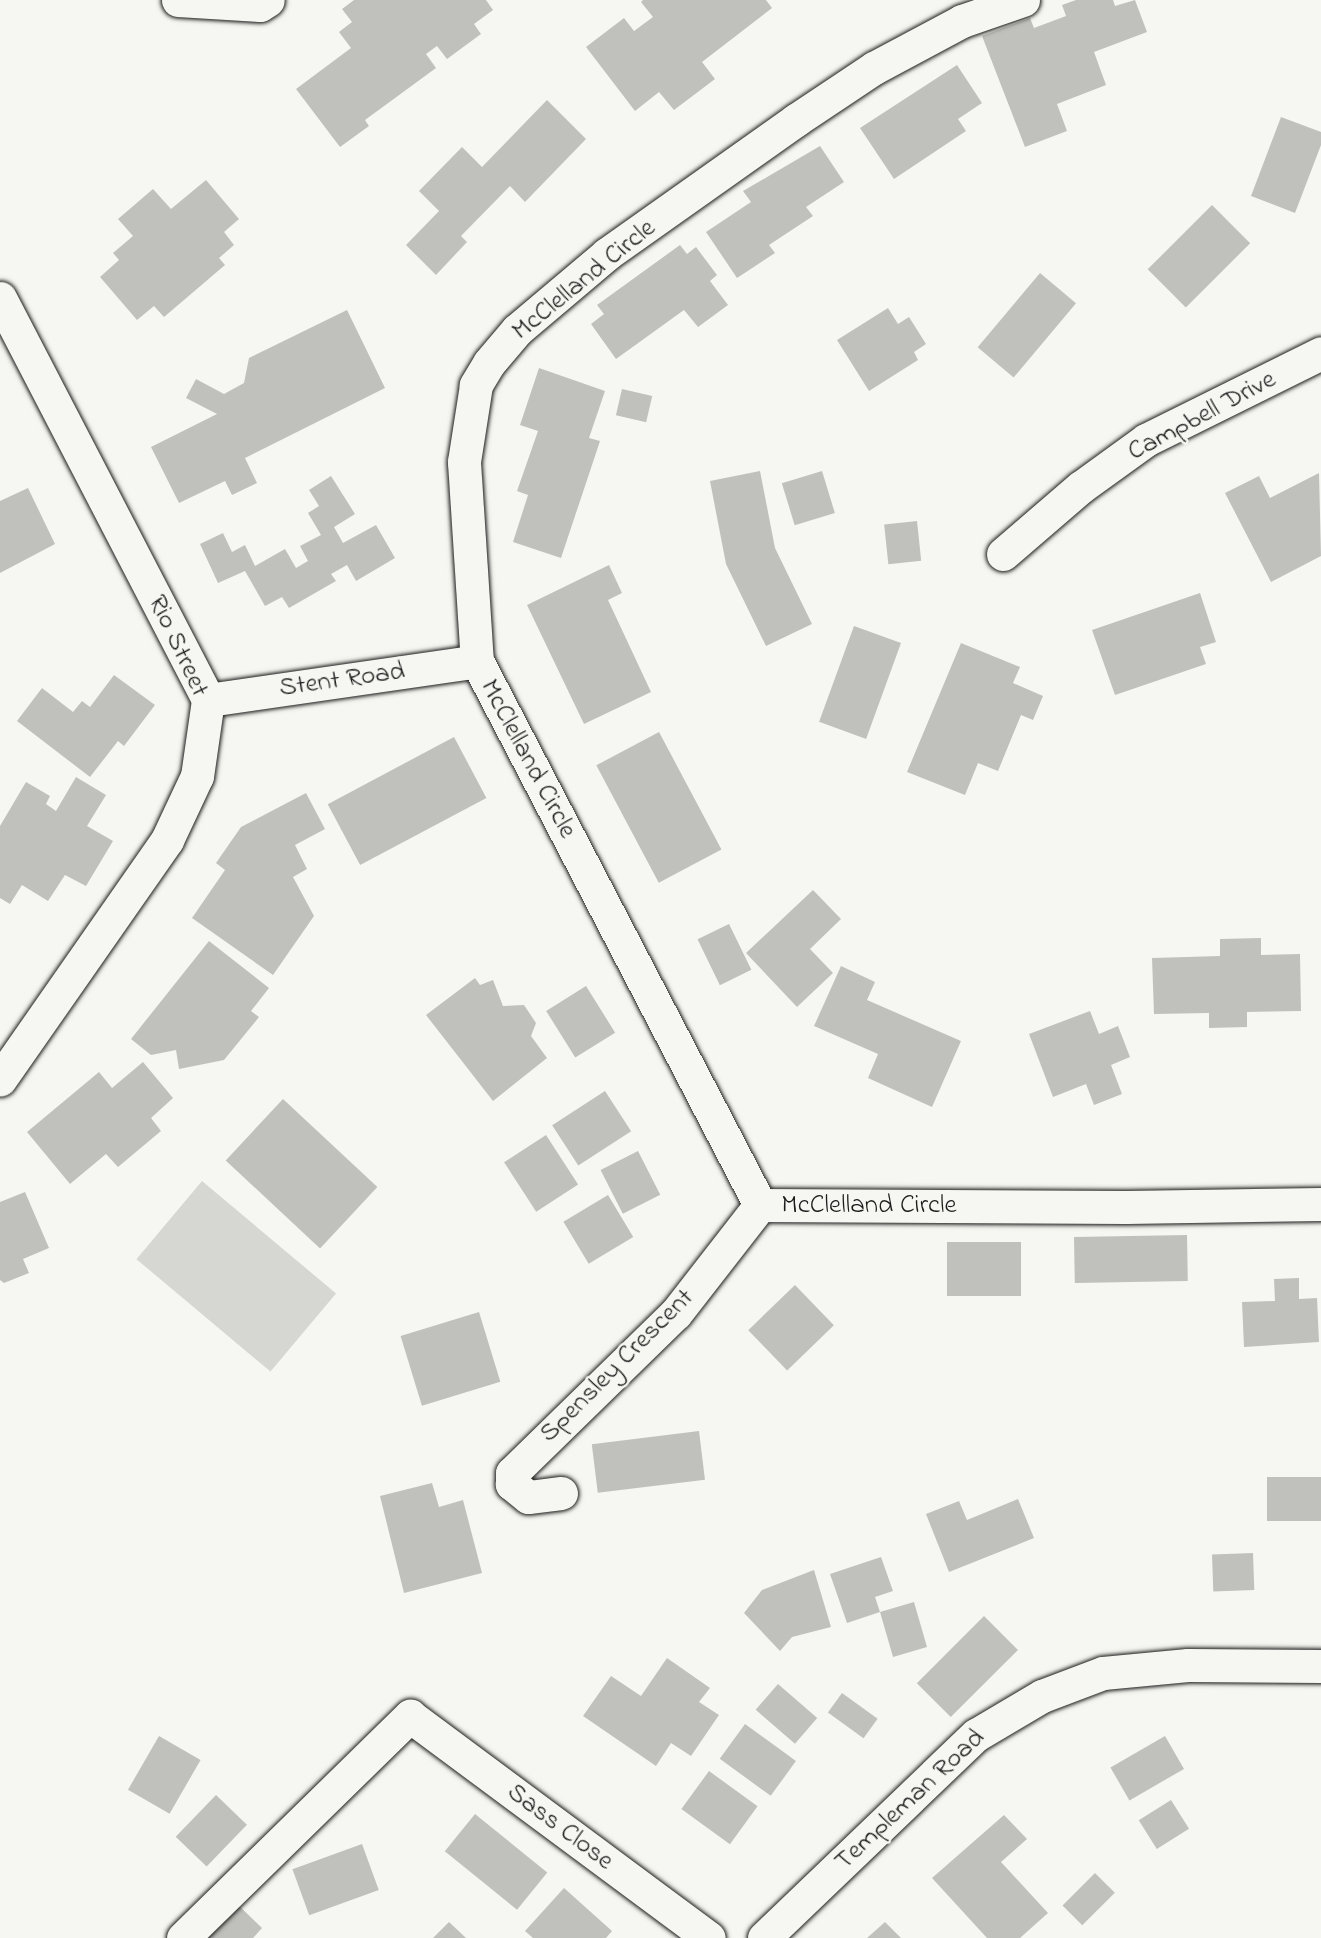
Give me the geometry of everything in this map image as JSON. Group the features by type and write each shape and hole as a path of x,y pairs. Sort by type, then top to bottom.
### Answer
{"street":[{"path":"178,0 260,5 268,0"},
{"name":"McClelland Circle","path":"1023,0 962,21 874,68 796,120 608,254 517,330 489,363 476,385 464,462 477,661 760,1205 1126,1207 1321,1204"},
{"name":"Rio Street","path":"0,297 208,700 197,776 167,840 0,1079"},
{"name":"Campbell Drive","path":"1003,554 1081,487 1146,440 1321,352"},
{"name":"Stent Road","path":"208,700 477,661"},
{"name":"Spensley Crescent","path":"561,1494 528,1497 512,1484 512,1473 676,1313 760,1205"},
{"name":"Templeman Road","path":"764,1938 976,1735 1042,1696 1103,1673 1188,1665 1321,1665"},
{"name":"Sass Close","path":"183,1938 410,1716 709,1938"}],"shaded area":[{"path":"202,1181 336,1293 270,1372 136,1259"}],"building":[{"path":"354,0 486,0 493,10 474,24 481,34 447,59 437,46 426,54 436,68 365,120 369,126 340,147 296,89 351,48 339,32 352,22 342,9"},
{"path":"643,0 766,0 772,8 702,62 715,79 674,110 659,92 635,111 586,47 624,18 634,31 653,17 641,2"},
{"path":"1076,0 1113,0 1115,6 1135,0 1147,32 1094,52 1106,85 1057,104 1067,131 1025,147 982,36 1030,18 1034,28 1066,16 1062,5"},
{"path":"957,65 982,103 958,119 966,131 894,179 860,128"},
{"path":"547,100 586,139 525,202 510,186 461,236 467,242 436,275 406,245 439,211 419,191 462,147 482,167"},
{"path":"1281,117 1321,132 1321,145 1295,213 1251,196"},
{"path":"820,146 844,182 806,207 813,216 769,245 775,253 737,278 706,232 751,202 743,191"},
{"path":"206,180 239,219 224,232 234,245 219,258 225,265 164,317 154,306 137,320 100,277 119,260 113,253 133,236 118,219 153,189 171,209"},
{"path":"1212,205 1250,243 1186,308 1148,269"},
{"path":"680,245 687,254 696,247 717,275 710,281 728,305 698,327 684,310 616,359 591,324 604,314 597,305"},
{"path":"1040,273 1076,303 1014,378 978,347"},
{"path":"888,308 898,324 909,317 926,344 914,352 918,360 869,391 837,340"},
{"path":"347,310 385,388 245,458 257,483 232,495 225,481 179,503 151,447 217,414 186,398 196,379 224,394 244,383 249,358"},
{"path":"539,368 605,391 589,438 600,441 561,558 513,542 528,495 517,491 538,431 520,425"},
{"path":"622,389 652,396 646,422 616,415"},
{"path":"760,471 775,548 812,624 766,646 726,564 710,481"},
{"path":"822,471 835,513 795,525 782,483"},
{"path":"1319,473 1321,556 1271,582 1225,493 1259,476 1270,498"},
{"path":"331,476 355,514 334,527 343,543 376,525 395,558 356,581 347,565 331,574 336,581 289,608 282,597 265,606 245,571 218,583 200,544 223,533 232,552 245,545 255,566 285,549 296,568 308,561 300,546 321,535 308,513 319,506 309,490"},
{"path":"28,488 55,544 0,573 0,501"},
{"path":"917,521 921,561 888,564 884,524"},
{"path":"609,565 622,593 608,600 651,692 584,724 527,605"},
{"path":"1200,593 1216,642 1200,647 1206,664 1115,695 1092,630"},
{"path":"854,626 901,643 866,739 819,722"},
{"path":"961,643 1020,667 1013,683 1043,696 1033,720 1021,715 998,771 978,763 965,795 907,772"},
{"path":"114,675 155,705 124,746 118,741 90,777 17,721 42,688 73,712 82,701 90,707"},
{"path":"659,732 721,849 659,883 596,765"},
{"path":"454,737 486,798 360,865 328,804"},
{"path":"76,777 106,795 87,826 113,841 86,886 65,875 48,901 22,885 10,904 0,898 0,826 26,782 50,796 46,804 56,811"},
{"path":"306,793 325,829 295,845 307,869 293,877 314,916 273,975 192,918 225,870 216,863 241,827"},
{"path":"813,890 841,919 810,949 833,973 797,1007 746,953"},
{"path":"729,924 751,970 720,985 698,939"},
{"path":"1261,938 1261,955 1300,954 1301,1011 1247,1012 1247,1027 1209,1028 1209,1013 1154,1014 1152,958 1220,956 1220,939"},
{"path":"209,941 269,988 251,1011 259,1017 224,1060 179,1069 176,1050 151,1055 131,1039"},
{"path":"841,966 875,982 867,1000 961,1041 932,1107 868,1078 878,1054 814,1026"},
{"path":"475,978 480,985 493,980 503,1006 524,1005 536,1023 531,1036 547,1058 493,1101 426,1015"},
{"path":"586,986 615,1033 575,1058 546,1011"},
{"path":"1090,1011 1099,1034 1118,1026 1130,1057 1111,1065 1122,1094 1094,1105 1086,1084 1053,1097 1029,1034"},
{"path":"143,1062 173,1098 151,1118 161,1131 118,1167 106,1154 70,1184 27,1132 99,1072 112,1088"},
{"path":"605,1091 631,1131 578,1166 552,1125"},
{"path":"283,1099 377,1187 320,1248 226,1160"},
{"path":"546,1135 578,1184 536,1212 504,1162"},
{"path":"638,1151 660,1195 623,1214 601,1170"},
{"path":"25,1192 49,1248 23,1259 29,1273 4,1283 0,1280 0,1202"},
{"path":"608,1195 633,1237 589,1264 563,1222"},
{"path":"1187,1235 1188,1281 1075,1283 1074,1237"},
{"path":"947,1242 1021,1242 1021,1296 947,1296"},
{"path":"1299,1278 1299,1299 1317,1298 1319,1342 1244,1347 1242,1302 1275,1301 1274,1279"},
{"path":"795,1285 834,1325 787,1370 748,1330"},
{"path":"479,1312 500,1382 422,1406 401,1336"},
{"path":"699,1431 705,1480 598,1493 592,1444"},
{"path":"1267,1477 1321,1477 1321,1521 1267,1521"},
{"path":"432,1483 439,1507 463,1500 482,1573 404,1593 380,1496"},
{"path":"1018,1499 1034,1538 949,1572 926,1514 959,1501 967,1520"},
{"path":"1253,1553 1254,1590 1213,1591 1212,1554"},
{"path":"881,1557 893,1591 875,1597 880,1612 847,1623 830,1574"},
{"path":"814,1570 831,1627 792,1637 780,1651 744,1613 762,1590"},
{"path":"914,1602 927,1647 893,1657 880,1612"},
{"path":"984,1616 1018,1650 951,1717 917,1683"},
{"path":"667,1658 710,1688 699,1702 719,1715 691,1756 671,1743 656,1766 583,1716 611,1676 641,1696"},
{"path":"778,1684 817,1718 795,1744 756,1710"},
{"path":"842,1693 878,1719 863,1738 828,1712"},
{"path":"745,1724 796,1761 771,1796 720,1759"},
{"path":"159,1736 201,1760 170,1814 128,1790"},
{"path":"1165,1736 1184,1769 1129,1800 1110,1768"},
{"path":"709,1771 758,1806 730,1844 681,1809"},
{"path":"216,1795 247,1825 207,1867 176,1837"},
{"path":"1171,1800 1189,1829 1157,1849 1139,1820"},
{"path":"475,1814 547,1873 517,1910 445,1851"},
{"path":"1004,1815 1027,1839 1001,1862 1048,1913 1020,1938 987,1938 932,1878"},
{"path":"362,1844 379,1890 309,1915 292,1869"},
{"path":"1095,1873 1115,1893 1082,1925 1062,1906"},
{"path":"564,1888 612,1931 606,1938 533,1938 525,1931"},
{"path":"235,1902 262,1928 253,1938 202,1938"},
{"path":"449,1922 466,1938 433,1938"},
{"path":"885,1922 901,1938 867,1938"}]}
